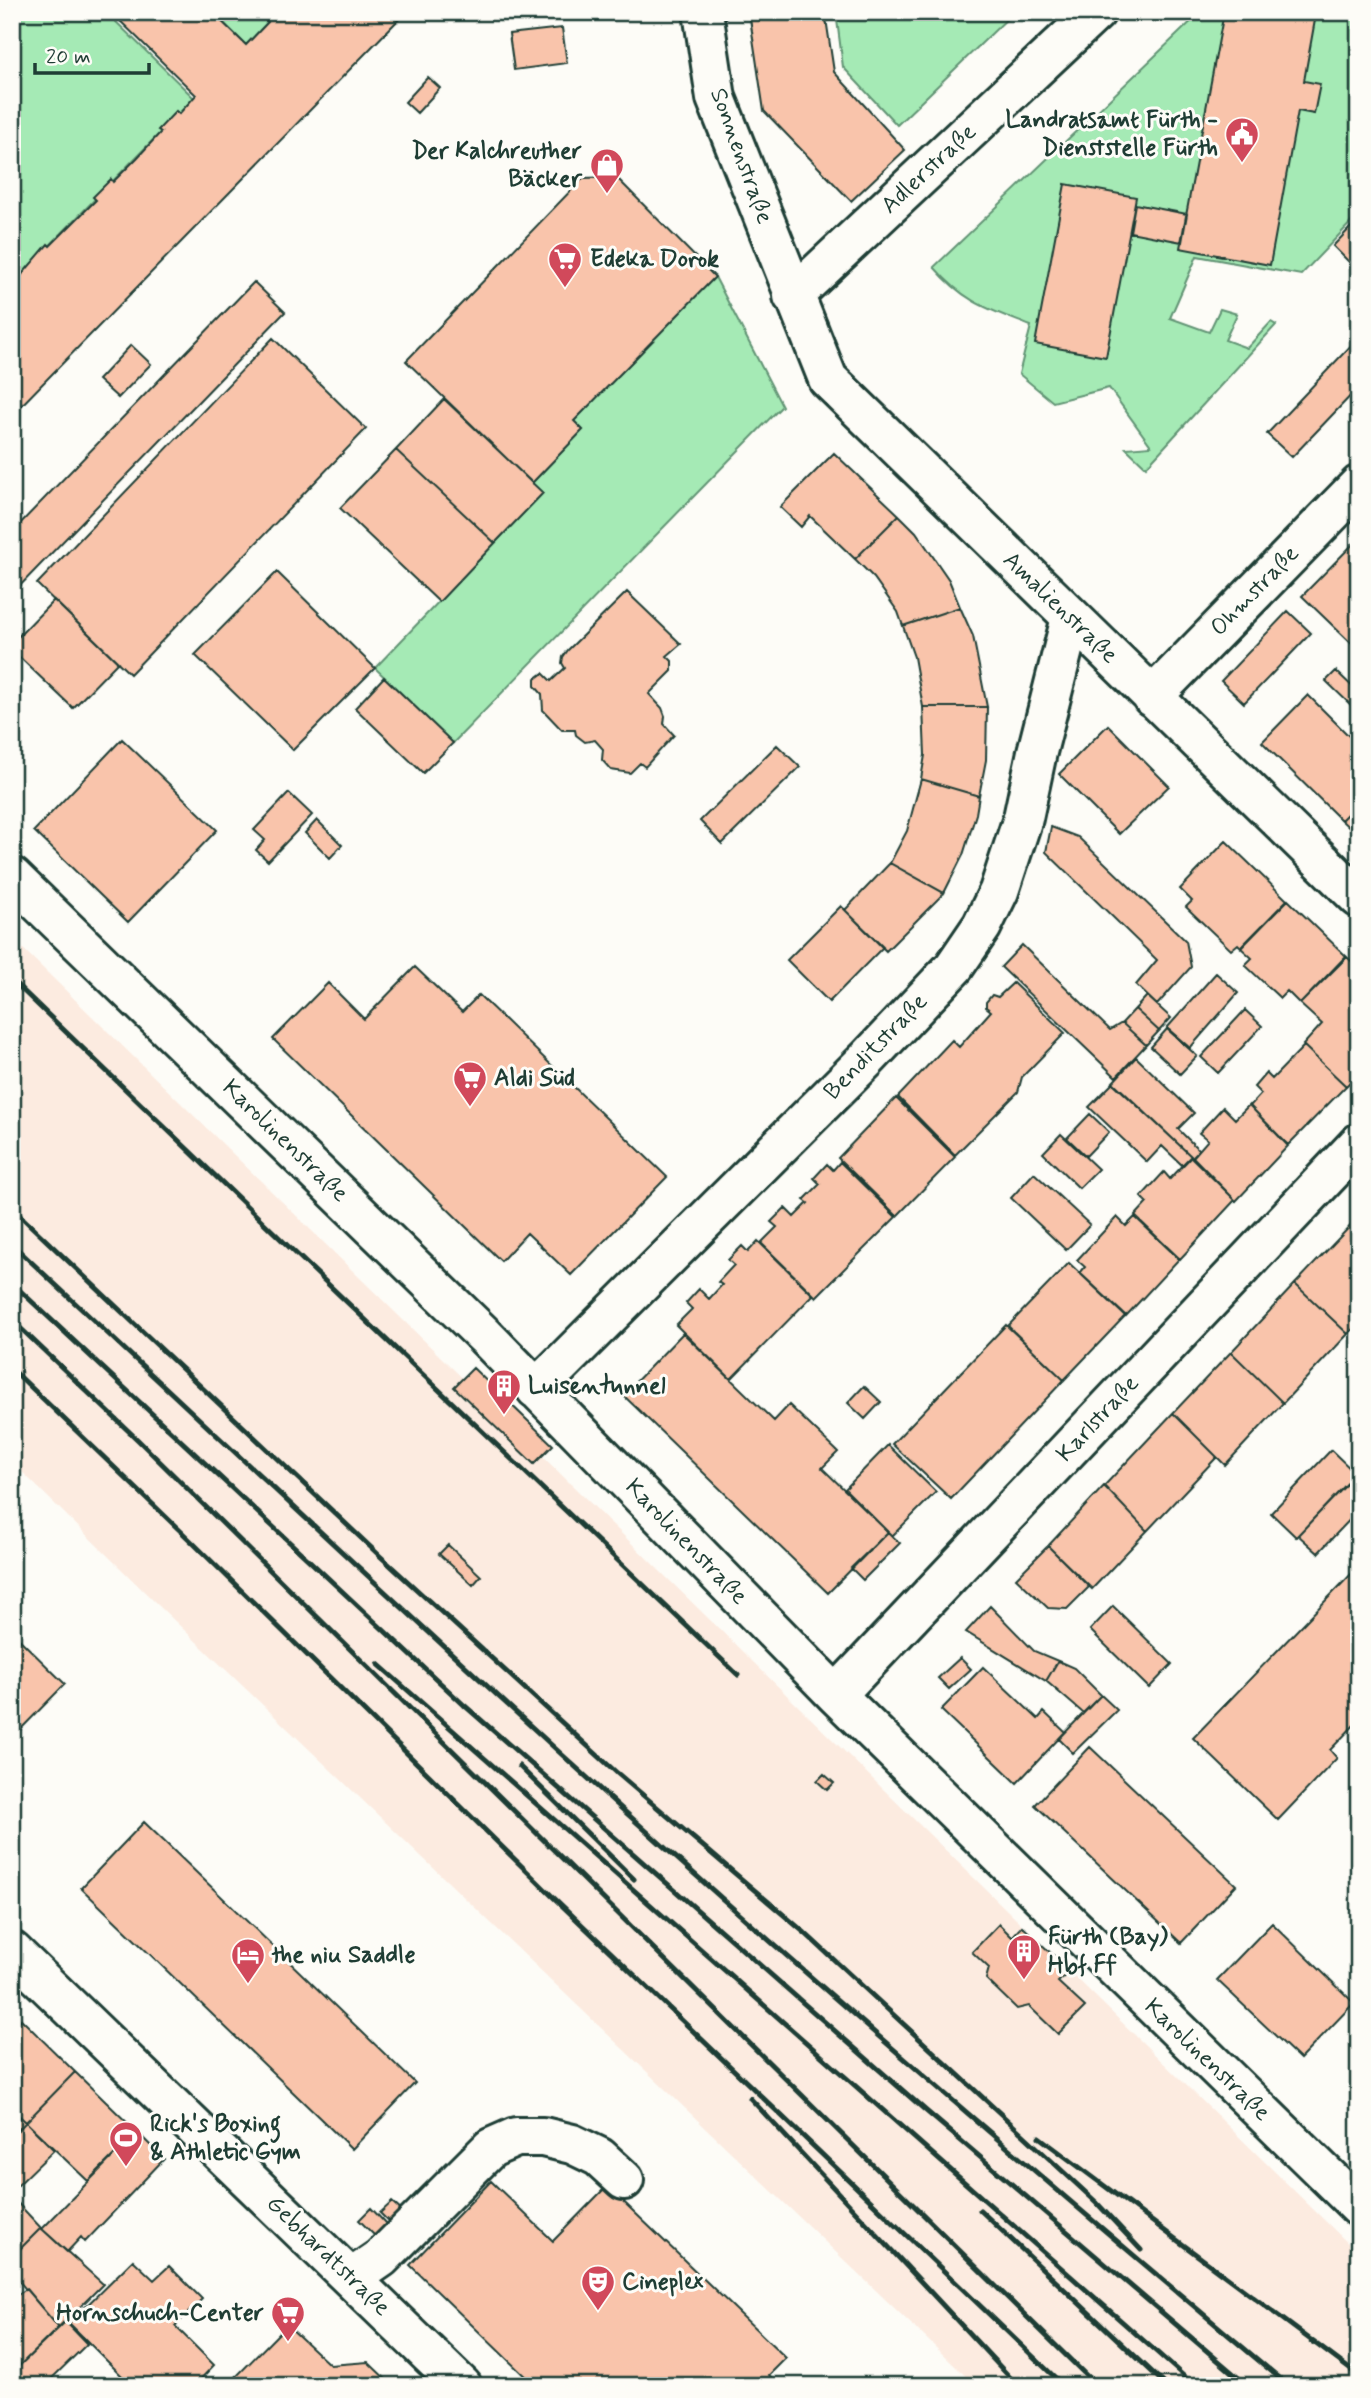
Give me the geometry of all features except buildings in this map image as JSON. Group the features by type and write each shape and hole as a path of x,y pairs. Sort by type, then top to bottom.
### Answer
{"street":[{"name":"Sonnenstraße","path":"703,12 716,98 793,296"},
{"name":"Adlerstraße","path":"793,296 1096,12"},
{"name":"Amalienstraße","path":"793,296 828,379 1359,898"},
{"name":"Ohmstraße","path":"1152,697 1359,485"},
{"name":"Benditstraße","path":"536,1389 868,1058 954,967 982,926 999,891 1023,818 1071,618"},
{"name":"Karolinenstraße","path":"12,877 245,1101 536,1389 836,1695 1359,2207"},
{"name":"Karlstraße","path":"836,1695 1359,1143"},
{"name":"Gebhardtstraße","path":"12,1951 462,2386"},
{"path":"352,2278 380,2258 491,2148 516,2137 543,2137 572,2144 599,2157 624,2180"}],"shaded area":[{"path":"12,938 1359,2254 1359,2386 976,2386 158,1605 12,1462"}],"green space":[{"path":"12,12 106,12 194,98 13,283"},
{"path":"213,12 277,12 246,45"},
{"path":"836,12 1014,12 897,125 843,67"},
{"path":"1201,12 1359,12 1359,214 1301,275 1197,256 1170,318 1209,332 1220,309 1237,314 1225,340 1247,348 1271,322 1276,325 1146,467 1126,448 1151,446 1109,388 1053,402 1019,374 1031,326 978,304 956,289 934,267"},
{"path":"715,277 782,406 453,743 375,668 542,494 532,483 583,430 574,421"}],"railway":[{"path":"12,980 738,1675"},
{"path":"12,1208 380,1556 617,1773 805,1933 1096,2202 1141,2250"},
{"path":"12,1244 447,1650 701,1880 993,2135 1289,2386"},
{"path":"12,1283 464,1705 925,2110 1248,2386"},
{"path":"12,1320 138,1440 1097,2386"},
{"path":"12,1369 552,1896 1064,2386"},
{"path":"378,1664 1195,2386"},
{"path":"519,1766 634,1879"},
{"path":"750,2098 1018,2386"},
{"path":"1039,2137 1359,2376"},
{"path":"980,2210 1167,2386"}],"place":[{"name":"Landratsamt Fürth - Dienststelle Fürth","path":"1242,164"},
{"name":"Der Kalchreuther Bäcker","path":"607,195"},
{"name":"Edeka Dorok","path":"565,289"},
{"name":"Aldi Süd","path":"470,1108"},
{"name":"Luisentunnel","path":"504,1416"},
{"name":"Fürth (Bay) Hbf Ff","path":"1024,1981"},
{"name":"the niu Saddle","path":"248,1985"},
{"name":"Rick's Boxing & Athletic Gym","path":"126,2168"},
{"name":"Cineplex","path":"598,2312"},
{"name":"Hornschuch-Center","path":"288,2343"}]}
